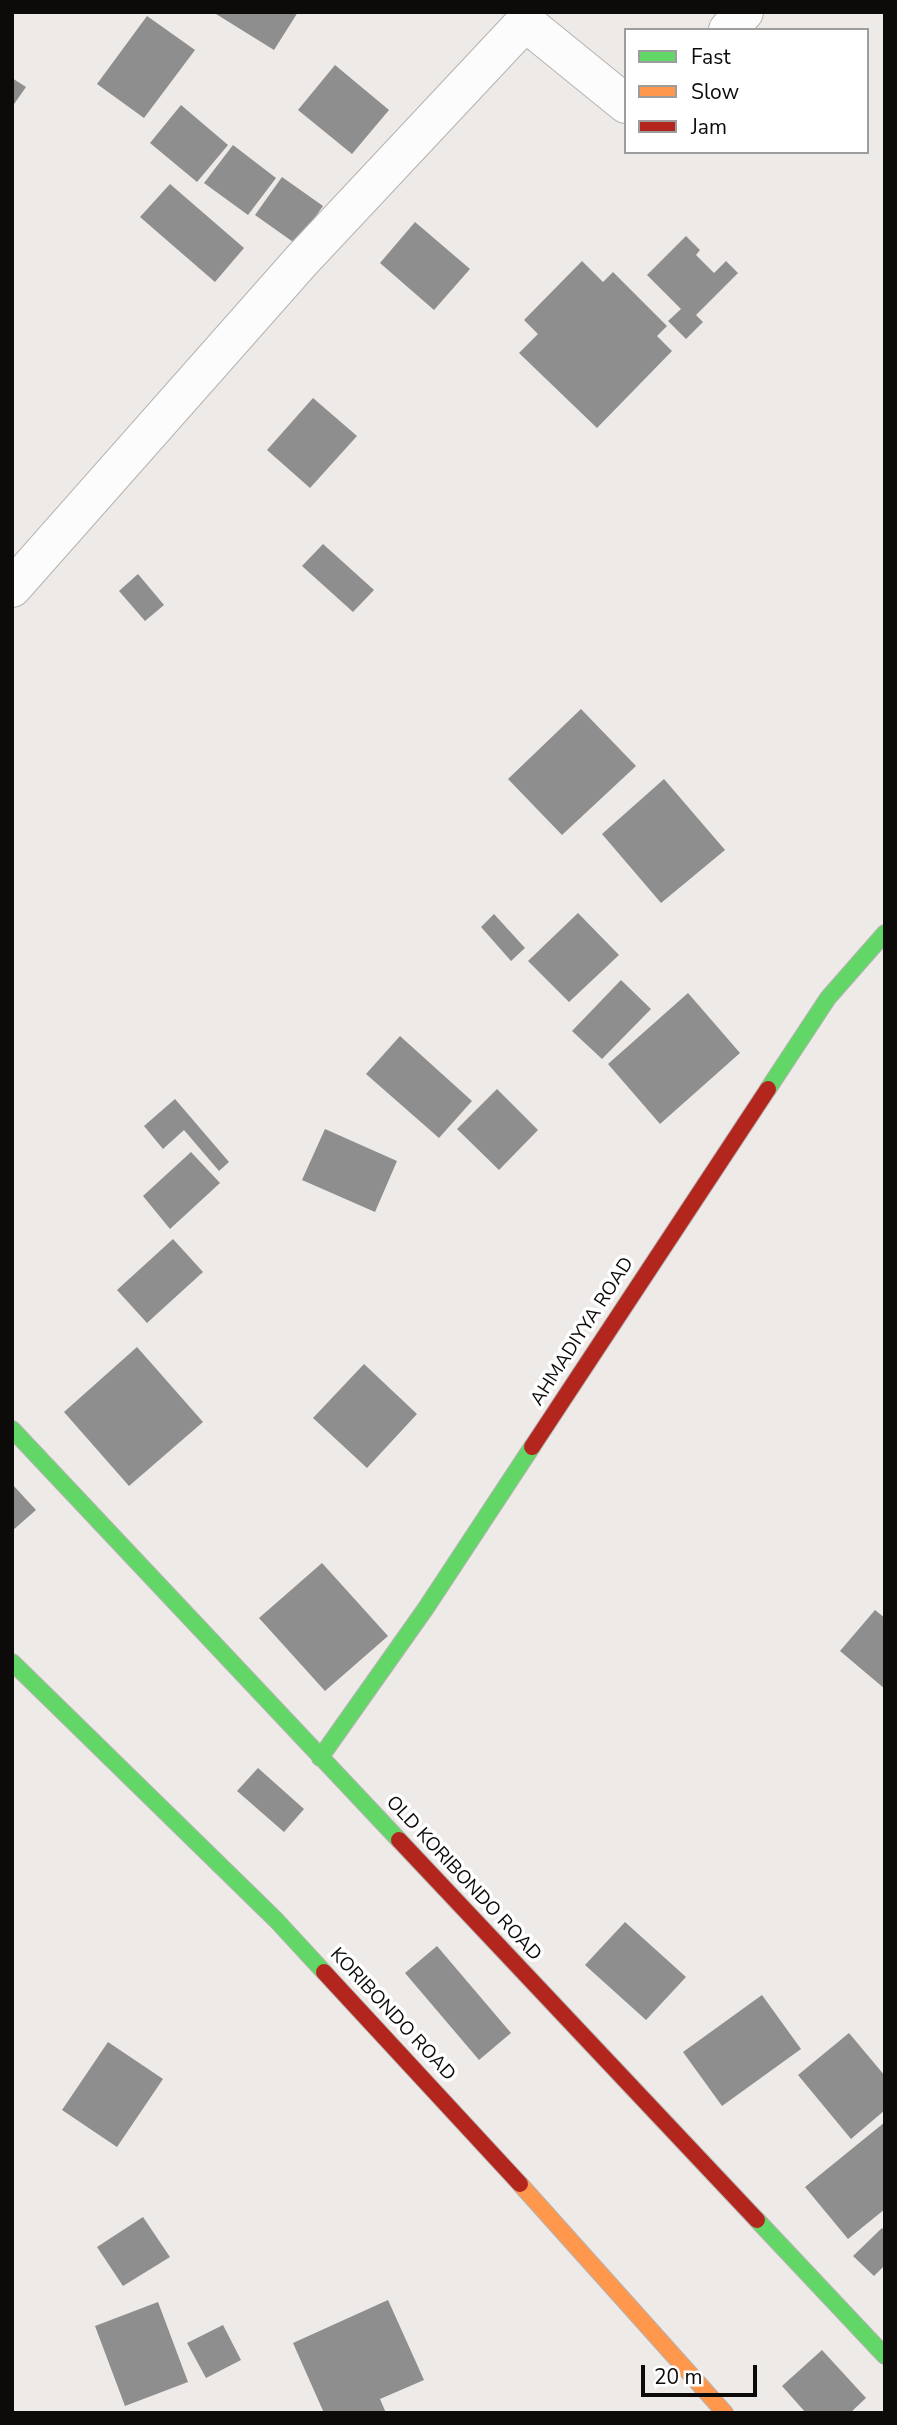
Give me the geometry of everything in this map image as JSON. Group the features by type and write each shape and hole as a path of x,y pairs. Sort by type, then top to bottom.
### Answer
{"main road":[{"name":"AHMADIYYA ROAD","path":"320,1758 426,1608 828,998 885,933"},
{"name":"OLD KORIBONDO ROAD","path":"12,1429 885,2356"},
{"name":"KORIBONDO ROAD","path":"12,1662 276,1920 513,2176 725,2413"}],"street":[{"path":"730,28 744,12"},
{"path":"12,588 522,17 624,102"}],"building":[{"path":"298,12 274,50 216,14"},
{"path":"147,16 195,50 144,118 97,84"},
{"path":"335,65 389,110 352,154 298,110"},
{"path":"12,78 26,87 12,107"},
{"path":"181,105 228,145 197,182 150,143"},
{"path":"233,145 276,178 248,215 204,183"},
{"path":"282,177 323,206 296,244 255,215"},
{"path":"170,184 244,248 215,282 140,217"},
{"path":"415,222 470,269 434,310 380,263"},
{"path":"686,236 700,250 696,255 714,273 726,261 738,273 696,315 703,322 686,339 668,321 681,309 647,275"},
{"path":"582,261 603,282 613,272 667,326 657,336 672,351 597,428 519,353 538,334 524,320"},
{"path":"313,398 357,436 310,488 267,450"},
{"path":"323,544 374,590 353,612 302,566"},
{"path":"138,574 164,605 145,621 119,591"},
{"path":"581,709 636,766 562,835 508,779"},
{"path":"664,779 725,850 661,903 602,834"},
{"path":"578,913 619,955 569,1002 528,961"},
{"path":"494,914 525,948 511,961 481,927"},
{"path":"621,980 651,1009 602,1059 572,1031"},
{"path":"688,993 740,1053 660,1124 608,1064"},
{"path":"400,1036 472,1101 439,1138 366,1074"},
{"path":"497,1089 538,1130 499,1170 457,1129"},
{"path":"175,1099 229,1162 219,1171 184,1130 163,1149 144,1126"},
{"path":"325,1129 397,1161 375,1212 302,1180"},
{"path":"191,1152 220,1183 170,1229 143,1196"},
{"path":"173,1239 203,1272 147,1323 117,1290"},
{"path":"137,1347 203,1422 129,1486 64,1412"},
{"path":"364,1364 417,1414 367,1468 313,1418"},
{"path":"12,1484 36,1510 12,1531"},
{"path":"322,1563 388,1636 325,1691 259,1618"},
{"path":"875,1610 885,1618 885,1689 840,1651"},
{"path":"258,1768 304,1809 284,1832 237,1791"},
{"path":"625,1922 686,1977 646,2020 585,1965"},
{"path":"437,1946 511,2033 479,2060 405,1973"},
{"path":"762,1995 801,2049 722,2106 683,2052"},
{"path":"849,2033 885,2076 885,2110 851,2139 798,2075"},
{"path":"108,2042 163,2079 117,2147 62,2110"},
{"path":"885,2122 885,2209 848,2239 805,2187"},
{"path":"143,2217 170,2257 123,2286 97,2247"},
{"path":"882,2228 885,2231 885,2265 874,2276 853,2256"},
{"path":"388,2300 424,2380 380,2399 386,2413 324,2413 293,2343"},
{"path":"158,2302 188,2382 125,2406 95,2326"},
{"path":"223,2325 241,2360 206,2378 187,2343"},
{"path":"822,2350 866,2398 850,2413 806,2413 782,2386"}],"traffic: fast":[{"path":"768,1089 828,998 885,933"},
{"path":"12,1429 399,1840"},
{"path":"320,1758 426,1608 532,1447"},
{"path":"12,1662 276,1920 324,1972"},
{"path":"757,2220 885,2356"}],"traffic: slow":[{"path":"520,2184 725,2413"}],"traffic: jam":[{"path":"532,1447 768,1089"},
{"path":"399,1840 757,2220"},
{"path":"324,1972 520,2184"}]}
